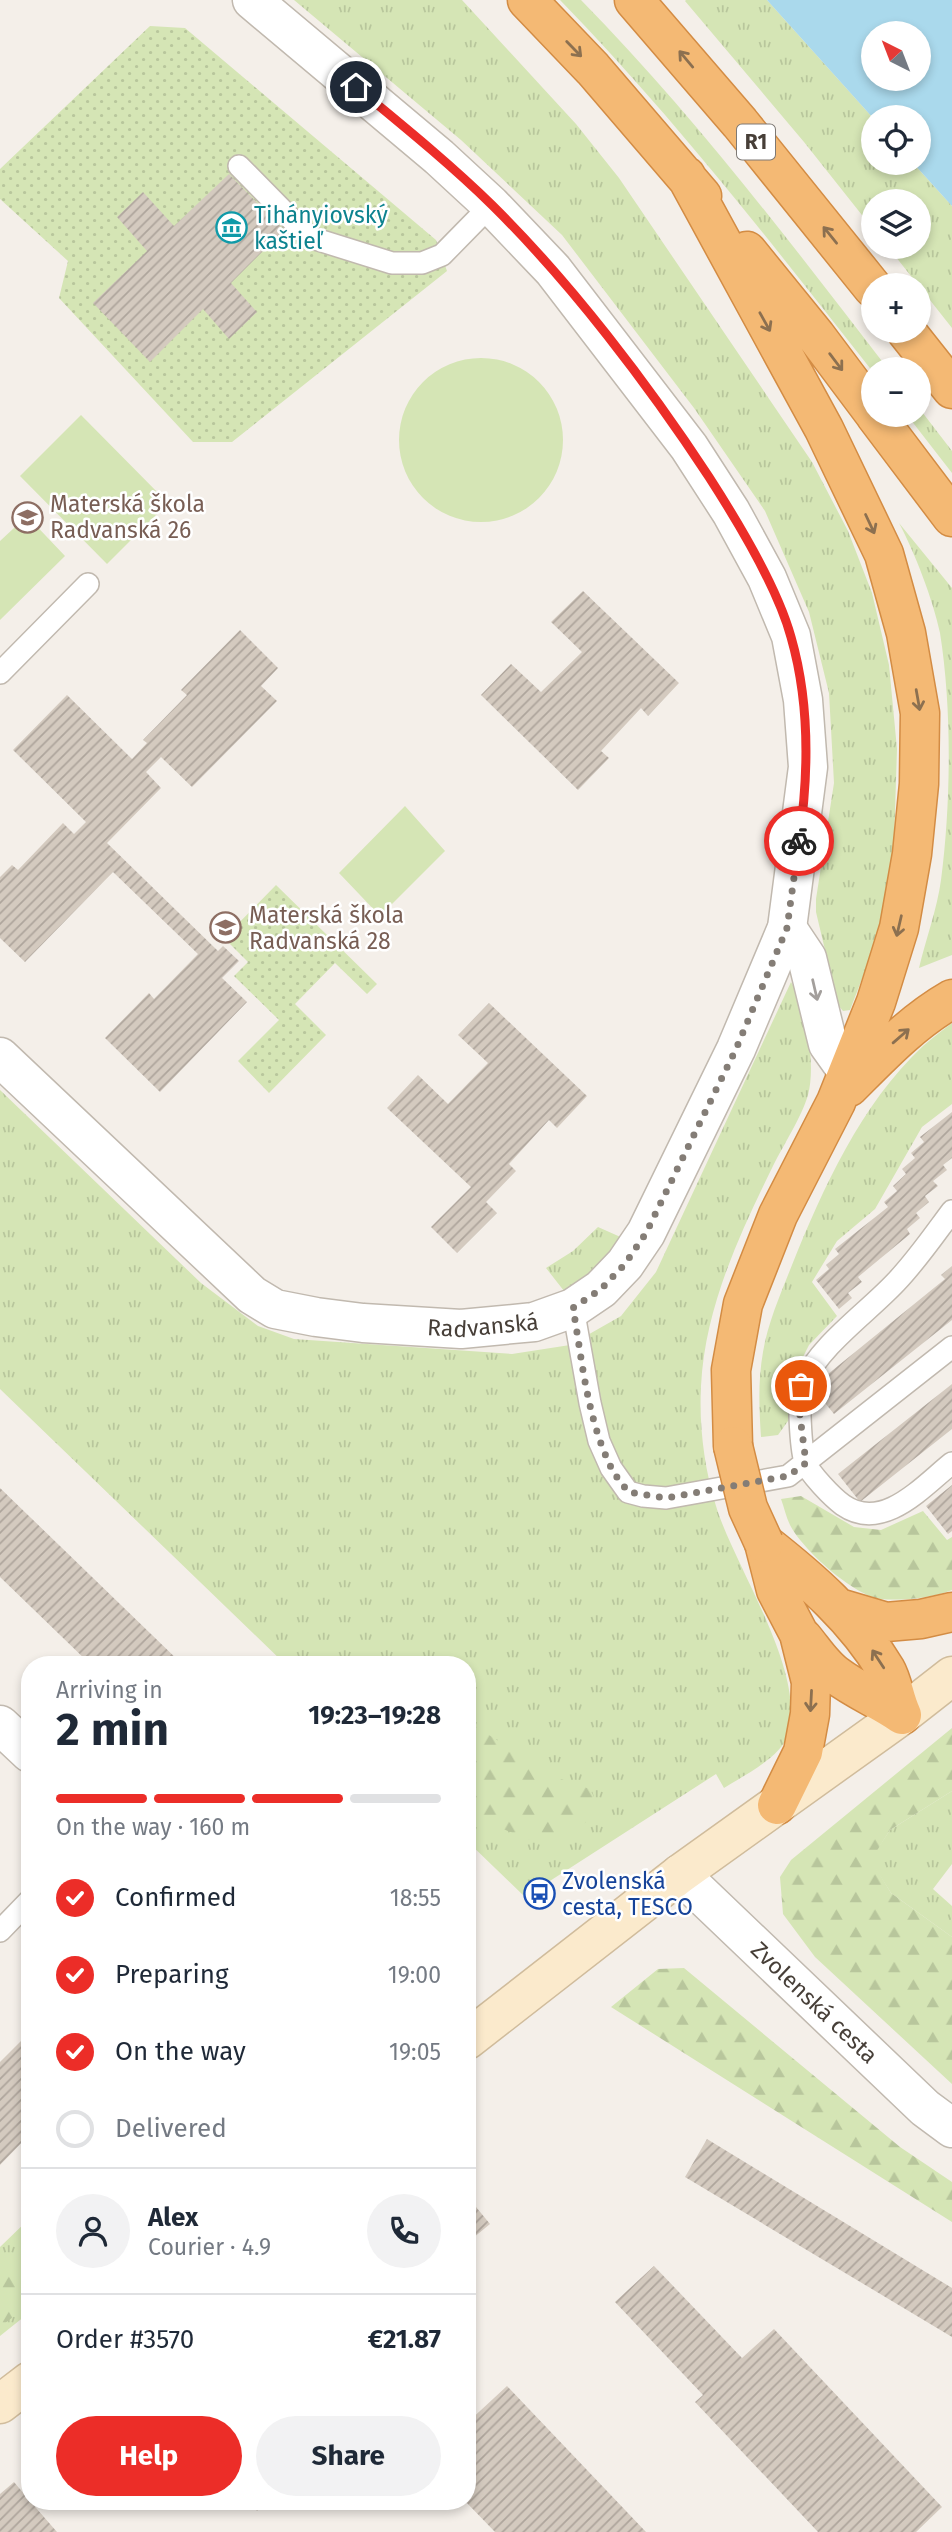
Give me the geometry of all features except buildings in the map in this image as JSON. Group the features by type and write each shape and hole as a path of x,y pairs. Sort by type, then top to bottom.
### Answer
{"highway":[{"path":"527,0 593,69 686,176 861,396"},
{"name":"R1","path":"634,0 740,122 861,273"},
{"path":"686,176 824,429 884,554 906,633 920,713 919,784 912,855 899,928 876,1002 842,1087 778,1214 743,1304 732,1370 733,1446 748,1508 764,1543 776,1590 799,1634 811,1682 810,1714 803,1752 776,1805"},
{"path":"916,343 952,389"},
{"path":"884,427 952,517"},
{"path":"842,1087 930,1011 952,999"},
{"path":"764,1543 842,1609 888,1673 894,1699 902,1715"},
{"path":"842,1609 886,1622 920,1619 952,1612"},
{"path":"799,1634 834,1674 902,1715"}],"main road":[{"path":"476,2033 680,1874 902,1715 952,1676"}],"street":[{"name":"Radvanská","path":"0,1057 253,1295 275,1309 363,1324 461,1329 534,1322 573,1308 601,1289 625,1264 646,1233 736,1049 787,928 807,767 803,700 791,636 767,578 749,545 689,447 553,270 491,205 439,157 252,0"},
{"path":"787,928 807,958 828,1044 842,1087"},
{"path":"0,1725 21,1745"},
{"name":"Zvolenská cesta","path":"680,1874 925,2108 952,2128"}],"lane":[{"path":"239,166 309,237 392,262 422,263 442,255 491,205"},
{"path":"0,673 88,584"},
{"path":"952,1211 920,1255 896,1282 812,1366 801,1386 799,1408 806,1463 833,1498 852,1511 869,1514 888,1511 952,1463"},
{"path":"573,1308 599,1441 611,1468 628,1492 666,1498 788,1476 952,1347"},
{"path":"0,1931 21,1909"}],"green space":[{"path":"294,0 462,0 576,124 619,178 812,462 848,531 872,593 889,665 897,749 894,844 884,909 850,1010 843,1011 838,1005 816,912 834,783 829,693 809,612 765,511 694,408 562,235 461,140"},
{"path":"560,0 581,0 663,88 815,274 861,334 861,343 868,343 879,357 861,357 760,229 602,44"},
{"path":"767,0 861,105 861,175 924,175 952,206 952,328 931,301 931,273 909,273 897,259 931,259 931,189 861,189 861,214 685,1"},
{"path":"150,26 185,28 436,240 447,271 232,442 193,442 59,298 68,261 0,199 0,169"},
{"path":"481,358 513,364 527,371 539,382 550,394 557,408 563,440 557,472 550,486 539,498 527,509 513,516 481,522 449,516 435,509 423,498 412,486 405,472 399,440 405,408 412,394 423,382 435,371 449,364"},
{"path":"81,415 168,503 107,564 20,476"},
{"path":"931,424 952,451 952,473 916,427 931,427"},
{"path":"27,516 65,556 0,620 0,541"},
{"path":"899,523 952,588 952,955 919,968 941,880 947,820 947,693 937,620 923,577"},
{"path":"405,806 445,851 380,916 339,873"},
{"path":"276,885 377,984 367,994 335,963 295,1004 326,1035 269,1093 238,1061 279,1020 234,976 248,962 224,938"},
{"path":"791,982 802,1006 809,1037 811,1069 808,1095 748,1219 726,1273 709,1328 701,1386 705,1461 712,1491 725,1530 778,1651 787,1681 791,1710 788,1735 778,1751 741,1778 724,1788 716,1774 525,1897 476,1850 476,1656 277,1656 0,1389 0,1090 201,1283 258,1326 294,1339 512,1354 570,1345 621,1316 656,1272"},
{"path":"952,1023 952,1104 922,1127 875,1209 837,1241 812,1282 837,1316 809,1345 797,1369 788,1421 778,1435 761,1437 759,1405 765,1341 779,1297 817,1206 862,1120 881,1094 923,1046"},
{"path":"598,1227 625,1239 568,1296 546,1268 573,1251"},
{"path":"801,1496 854,1527 881,1530 923,1511 947,1540 952,1537 952,1590 926,1597 898,1600 881,1599 857,1590 817,1558 790,1525 781,1499"},
{"path":"476,1727 555,1777 590,1789 600,1809 571,1836 536,1842 485,1822 476,1812"},
{"path":"952,1728 952,1791 890,1830 871,1860 891,1893 952,1937 952,2084 815,1957 783,1914 780,1877 791,1860"},
{"path":"952,1791 952,1864 933,1889 952,1906 952,1937 891,1893 870,1860 890,1830"},
{"path":"684,1968 900,2147 952,2182 952,2222 611,2007 658,1969"},
{"path":"21,2227 21,2319 0,2336 0,2247"},
{"path":"21,2262 21,2311 0,2327 0,2276"}],"water":[{"path":"767,0 952,0 952,206 924,175 931,175 931,105 861,105"}],"way so far":[{"path":"799,841 787,928 736,1049 646,1233 625,1264 601,1289 573,1308 599,1441 611,1468 628,1492 666,1498 788,1476 806,1463 799,1408 801,1386"}],"place":[{"name":"Tihányiovský kaštieľ","path":"231,228"},
{"name":"Materská škola Radvanská 26","path":"27,517"},
{"name":"Materská škola Radvanská 28","path":"226,928"},
{"name":"Zvolenská cesta, TESCO","path":"539,1894"}],"route":[{"path":"356,87 491,205 553,270 635,373 689,447 731,512 767,578 791,636 803,700 807,767 799,841"}]}
